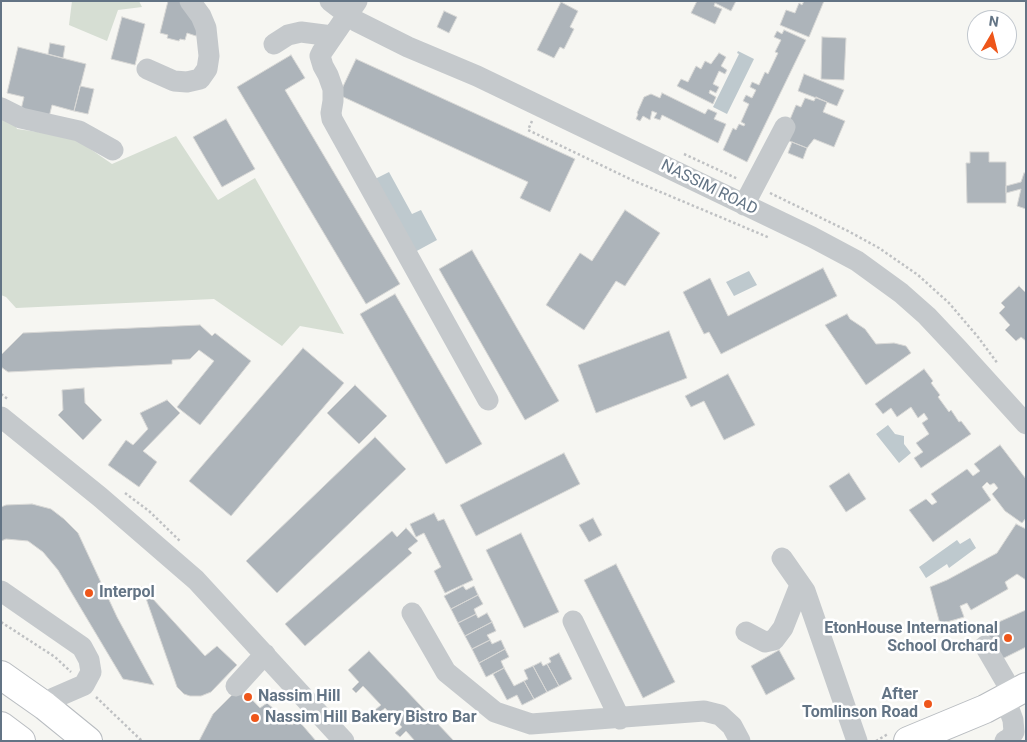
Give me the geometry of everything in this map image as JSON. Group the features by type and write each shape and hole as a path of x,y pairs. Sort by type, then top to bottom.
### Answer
{"main road":[{"path":"1,675 45,706 88,740"},
{"path":"908,741 985,709 1015,693"},
{"path":"1,726 21,741"}],"street":[{"path":"147,69 174,81 187,82 200,79 207,69 209,56 206,28 202,16 190,1"},
{"name":"NASSIM ROAD","path":"330,1 352,8 408,47 477,76 837,250 857,262 901,293 958,348 1026,424"},
{"path":"352,8 320,56 333,89 332,120 488,400"},
{"path":"274,44 288,35 301,32 332,36"},
{"path":"1,108 22,118 79,130 113,150"},
{"path":"744,205 785,127"},
{"path":"1,417 100,497 196,580 344,741"},
{"path":"782,558 804,591 857,741"},
{"path":"746,632 765,642 774,640 783,628 800,584"},
{"path":"1,591 82,647 89,660 91,672 84,685 54,698 45,706"},
{"path":"412,613 446,672 496,712 531,724 620,719 704,711 720,715 732,726 740,741"},
{"path":"573,621 620,719"},
{"path":"985,646 1015,693 1010,736"},
{"path":"236,686 265,654"}],"path":[{"path":"539,106 528,130 632,180 771,238"}],"shaded area":[{"path":"72,1 139,1 142,7 118,10 107,41 69,25"},
{"path":"738,51 754,59 727,114 713,107 739,54 737,53"},
{"path":"1,94 17,129 73,137 112,164 176,136 218,200 255,178 344,334 300,326 282,346 214,299 16,308 6,297 1,295"},
{"path":"389,172 412,214 421,210 437,240 413,253 373,180"},
{"path":"749,271 757,285 734,296 726,282"},
{"path":"888,425 895,434 904,436 904,444 911,453 899,463 876,434"},
{"path":"970,538 976,548 949,568 947,564 926,578 919,567 957,540 960,544"}],"building":[{"path":"168,1 181,1 201,17 196,36 187,33 185,40 180,39 179,41 167,38 168,35 160,33"},
{"path":"697,1 736,1 731,11 715,3 714,6 722,9 715,24 691,13"},
{"path":"804,1 824,1 809,37 780,25 786,10 795,13 799,3 802,5"},
{"path":"561,2 578,11 570,27 574,29 564,49 560,47 554,58 537,50"},
{"path":"444,11 457,17 449,33 437,27"},
{"path":"122,17 145,24 135,65 111,59"},
{"path":"784,30 806,40 747,162 723,150 733,128 736,130 739,124 744,126 745,124 741,122 749,104 743,101 746,95 752,98 756,90 750,87 752,82 759,85 765,72 768,74 778,53 775,52 781,40 774,37 777,31 782,34"},
{"path":"822,37 846,38 844,80 821,79"},
{"path":"50,43 65,46 63,58 48,54"},
{"path":"18,47 86,64 74,111 52,105 48,121 20,114 24,97 7,93"},
{"path":"719,53 726,57 721,66 727,70 725,74 719,71 713,84 719,87 716,93 710,90 709,93 716,97 713,104 677,86 681,79 688,82 696,66 701,69 705,61 711,64"},
{"path":"291,55 305,78 285,90 400,284 366,304 237,87"},
{"path":"356,59 575,159 550,212 520,198 528,182 339,95"},
{"path":"804,74 844,90 837,106 798,91"},
{"path":"80,86 94,89 88,114 74,111"},
{"path":"662,93 705,114 708,109 717,113 714,119 726,124 718,143 662,115 660,120 654,118 657,113 652,111 650,120 643,116 640,121 636,119 644,97 651,94 660,98"},
{"path":"816,97 827,102 823,112 845,121 834,147 814,139 807,148 789,141 786,129 796,105 801,107 805,98 814,101"},
{"path":"226,119 255,169 222,187 193,137"},
{"path":"792,142 807,148 803,159 788,153"},
{"path":"970,152 989,152 989,162 1006,162 1006,203 967,203 966,163 970,163"},
{"path":"1024,173 1026,173 1026,209 1017,206 1021,189 1006,193 1006,186 1021,182"},
{"path":"625,210 660,233 625,286 616,281 584,330 546,305 580,253 592,261"},
{"path":"472,250 559,401 525,420 439,269"},
{"path":"823,268 837,296 721,354 709,332 704,334 683,292 710,278 728,316"},
{"path":"1019,286 1026,293 1026,341 1021,337 1016,341 1005,330 1010,325 999,313 1005,307 1001,303"},
{"path":"395,294 482,444 446,464 360,314"},
{"path":"847,314 850,319 865,329 876,344 894,343 906,346 911,353 866,385 825,325"},
{"path":"200,325 212,336 215,333 251,361 200,425 177,407 214,361 199,350 190,359 172,360 172,364 8,372 1,367 1,355 23,333"},
{"path":"669,331 687,378 596,413 578,365"},
{"path":"303,348 344,383 231,516 189,481"},
{"path":"924,369 940,395 938,397 949,412 951,410 959,422 961,421 971,434 921,468 914,458 923,452 916,443 929,434 922,423 928,419 924,413 918,418 911,407 897,417 891,408 883,414 875,404"},
{"path":"728,374 755,425 724,440 704,401 691,407 685,396"},
{"path":"355,385 387,416 359,444 327,413"},
{"path":"84,388 85,403 102,420 83,440 58,415 63,410 62,390"},
{"path":"167,400 180,413 143,451 157,462 139,487 108,465 126,440 133,445 148,429 140,413"},
{"path":"375,437 406,469 277,593 246,561"},
{"path":"1000,445 1026,479 1026,518 1022,523 1005,511 992,494 998,488 994,483 990,485 987,482 982,487 991,500 933,542 909,510 926,499 932,505 937,502 931,494 967,469 973,476 980,471 974,464"},
{"path":"564,453 580,484 476,536 460,505"},
{"path":"849,473 866,499 846,512 829,486"},
{"name":"Interpol","path":"32,504 51,509 78,533 117,617 154,685 123,679 58,570 43,552 28,541 6,539 1,541 1,507 6,505"},
{"path":"434,513 438,521 444,519 473,580 445,593 434,571 441,567 424,533 416,537 410,524"},
{"path":"593,518 602,535 589,542 579,525"},
{"path":"1016,524 1026,529 1026,580 1017,574 1005,582 1008,589 971,610 967,603 960,606 964,617 940,624 930,587 997,553"},
{"path":"406,528 418,541 408,549 412,553 305,646 285,624 392,531 397,537"},
{"path":"521,533 559,612 524,628 486,550"},
{"path":"616,564 675,682 643,698 584,580"},
{"path":"463,586 466,590 474,586 478,595 451,609 444,596"},
{"path":"142,587 205,656 217,646 237,665 211,692 201,696 190,696 184,694 177,687"},
{"path":"478,595 483,604 474,609 476,614 458,623 451,609"},
{"name":"EtonHouse International School Orchard","path":"1026,610 1026,647 1000,660 985,628"},
{"path":"487,613 492,622 465,636 458,623 476,614 478,618"},
{"path":"492,622 496,631 487,635 490,640 472,649 465,636"},
{"path":"490,640 492,644 501,640 505,649 479,663 472,649"},
{"path":"505,649 509,657 501,661 504,668 486,677 479,663"},
{"path":"779,650 795,679 766,695 751,666"},
{"path":"369,651 454,741 415,741 406,731 400,737 395,733 402,727 385,708 378,714 375,710 381,705 363,686 356,693 352,689 359,682 348,670"},
{"path":"559,653 572,679 559,686 547,664 551,662 549,658"},
{"path":"541,662 543,666 547,664 559,686 547,692 533,666"},
{"path":"533,666 547,692 534,699 524,681 528,679 524,670"},
{"path":"504,668 514,686 524,681 534,699 522,705 517,695 507,700 493,674"},
{"path":"240,687 260,708 267,703 292,725 298,720 316,741 199,741 213,714"}],"place":[{"name":"Interpol","path":"89,593"},
{"name":"EtonHouse International School Orchard","path":"1008,638"},
{"name":"Nassim Hill","path":"248,697"},
{"name":"After Tomlinson Road","path":"928,704"},
{"name":"Nassim Hill Bakery Bistro Bar","path":"255,718"}]}
